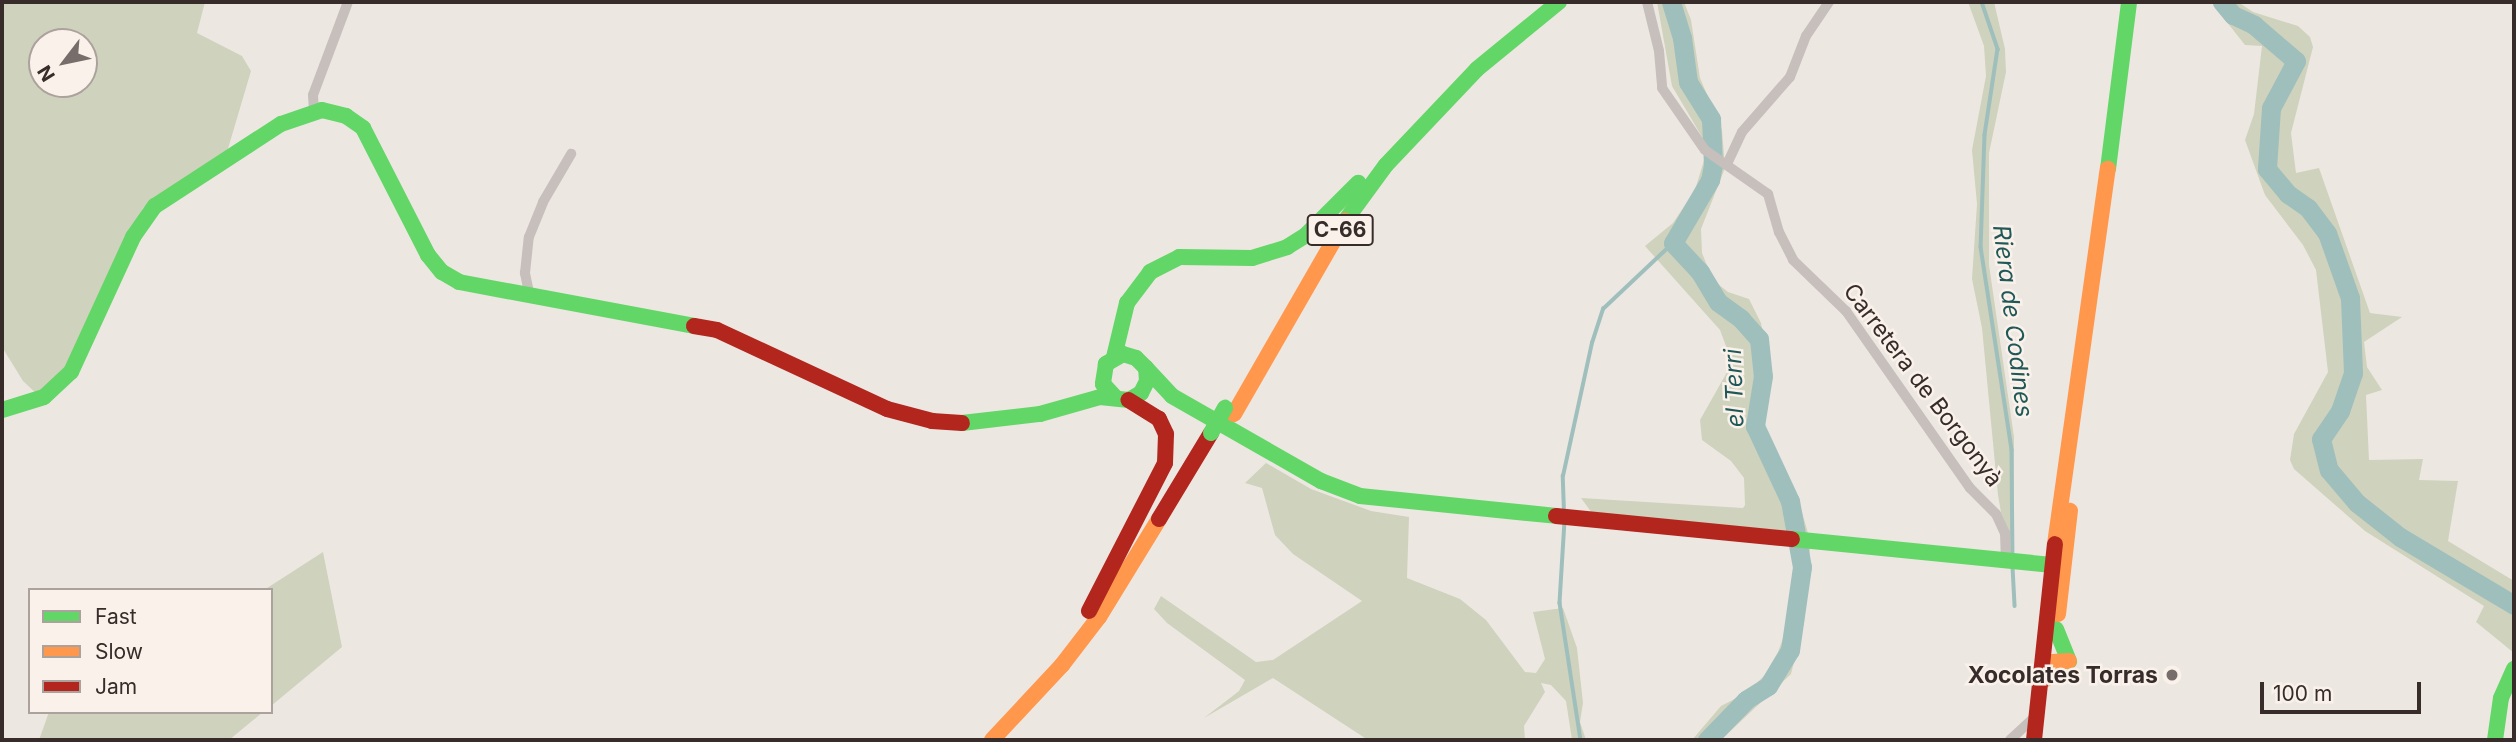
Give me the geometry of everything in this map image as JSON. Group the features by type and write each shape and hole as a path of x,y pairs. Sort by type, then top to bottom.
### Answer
{"main road":[{"name":"C-66","path":"1230,411 1293,286 1358,183 1446,84 1542,2"},
{"name":"C-66","path":"992,740 1052,677 1119,589 1333,240 1386,165 1477,69 1559,2"},
{"path":"2042,740 2049,690 2058,660 2050,564 2082,372 2129,2"},
{"path":"2,410 44,397 71,372 133,237 155,206 281,124 314,110 346,116 367,134 428,255 442,272 466,284 717,330 887,409 932,421 982,424 1040,414 1077,402 1172,396"},
{"path":"1077,402 1102,377 1114,358 1127,303 1150,272 1179,257 1252,258 1287,247 1306,235 1358,183"},
{"path":"1114,358 1130,355 1172,396 1321,481 1360,496 2050,564 2060,556 2073,480"},
{"path":"1129,397 1147,381 1146,368"},
{"path":"2033,727 2054,617 2073,480 2082,372"},
{"path":"1052,677 1165,463 1166,434 1159,419 1129,397 1106,390 1102,377"},
{"name":"C-66","path":"1010,740 1109,624 1215,436"},
{"path":"2033,727 2058,660 2054,617"},
{"path":"2496,740 2501,698 2514,669"}],"street":[{"path":"314,110 313,95 348,2"},
{"name":"Carretera de Borgonyà","path":"1647,2 1659,51 1662,88 1705,150 1728,162 1768,194 1779,232 1793,260 1846,311 1970,488 1996,514 2005,533 2006,560"},
{"path":"1728,162 1742,132 1790,77 1806,36 1829,2"},
{"path":"530,297 525,273 529,237 543,202 571,154"},
{"path":"2010,740 2033,727"},
{"path":"2025,740 2033,727"}],"green space":[{"path":"2,2 205,2 197,33 242,56 251,71 227,152 143,208 60,378 39,396 23,381 2,347"},
{"path":"1657,2 1684,2 1691,20 1700,78 1722,130 1725,168 1701,229 1702,253 1713,280 1728,292 1749,299 1761,323 1771,377 1760,424 1770,454 1797,495 1808,533 1592,513 1581,498 1743,508 1745,505 1744,478 1731,461 1702,440 1700,420 1726,374 1729,354 1720,330 1645,246 1673,223 1695,190 1708,147 1672,86"},
{"path":"1968,2 1994,2 2005,49 2006,72 1989,153 1989,265 2014,437 2014,552 2008,553 1998,495 1982,328 1972,279 1977,204 1972,150 1986,76 1984,46"},
{"path":"2211,2 2238,2 2253,12 2298,26 2310,37 2313,47 2291,133 2296,173 2319,168 2370,313 2402,317 2364,342 2367,367 2382,390 2366,395 2369,460 2423,459 2419,480 2458,481 2448,541 2514,581 2514,653 2476,622 2484,606 2365,531 2294,469 2290,460 2294,434 2328,372 2316,270 2303,245 2265,195 2245,140 2254,114 2262,46 2245,45"},
{"path":"1266,463 1311,489 1371,511 1409,517 1407,578 1460,599 1486,620 1525,672 1536,673 1545,659 1533,612 1563,608 1577,648 1583,703 1580,722 1586,740 1572,740 1566,701 1551,685 1541,683 1545,692 1524,726 1525,740 1368,740 1273,678 1204,718 1239,691 1245,680 1167,623 1154,609 1161,596 1256,662 1273,660 1362,601 1293,554 1275,535 1262,488 1245,483"},
{"path":"1796,547 1810,548 1804,623 1791,674 1721,740 1692,740 1721,706 1746,693 1764,676 1778,652 1786,630"},
{"path":"323,552 342,647 273,704 273,588 267,588"},
{"path":"48,714 261,714 229,740 39,740"}],"waterway":[{"name":"el Terri","path":"1671,2 1682,38 1688,82 1711,119 1713,165 1710,180 1673,243 1700,272 1718,302 1741,319 1759,339 1763,376 1755,426 1790,501 1802,567 1790,650 1768,686 1746,700 1707,740"},
{"name":"Riera de Codines","path":"1982,2 1998,49 1985,135 1981,247 2012,450 2013,556"},
{"path":"2222,2 2233,15 2254,25 2296,61 2271,108 2267,169 2288,194 2308,208 2327,233 2350,298 2353,373 2340,411 2321,439 2329,470 2357,503 2400,537 2514,605"},
{"path":"1564,513 1563,476 1592,343 1603,309 1673,243"},
{"path":"1565,521 1560,603 1581,740"},
{"name":"Riera de Codines","path":"2013,567 2015,606"}],"traffic: fast":[{"path":"1345,221 1386,165 1477,69 1559,2"},
{"path":"2108,169 2129,2"},
{"path":"2,410 44,397 71,372 133,237 155,206 281,124 322,110 346,116 363,128 428,255 442,272 459,282 694,326"},
{"path":"1114,357 1127,303 1150,272 1179,257 1252,258 1287,247 1306,235 1358,183"},
{"path":"962,423 1040,414 1100,397 1129,400 1141,393 1147,381 1146,368 1136,358 1123,354 1106,364 1103,384 1116,398"},
{"path":"1146,368 1172,396 1321,481 1360,496 1556,516"},
{"path":"1211,433 1225,408"},
{"path":"1792,539 2052,565"},
{"path":"2056,629 2069,661"},
{"path":"2495,740 2501,698 2514,669"}],"traffic: slow":[{"path":"2055,544 2108,169"},
{"path":"1234,414 1345,221"},
{"path":"2058,614 2070,511"},
{"path":"992,740 1062,665 1099,617 1159,519"},
{"path":"2046,679 2053,662 2069,661"}],"traffic: jam":[{"path":"694,326 717,330 887,409 932,421 962,423"},
{"path":"1089,611 1165,463 1166,434 1159,419 1129,400"},
{"path":"1159,519 1211,433"},
{"path":"1556,516 1792,539"},
{"path":"2034,740 2055,544"}],"place":[{"name":"Xocolates Torras","path":"2172,675"}]}
